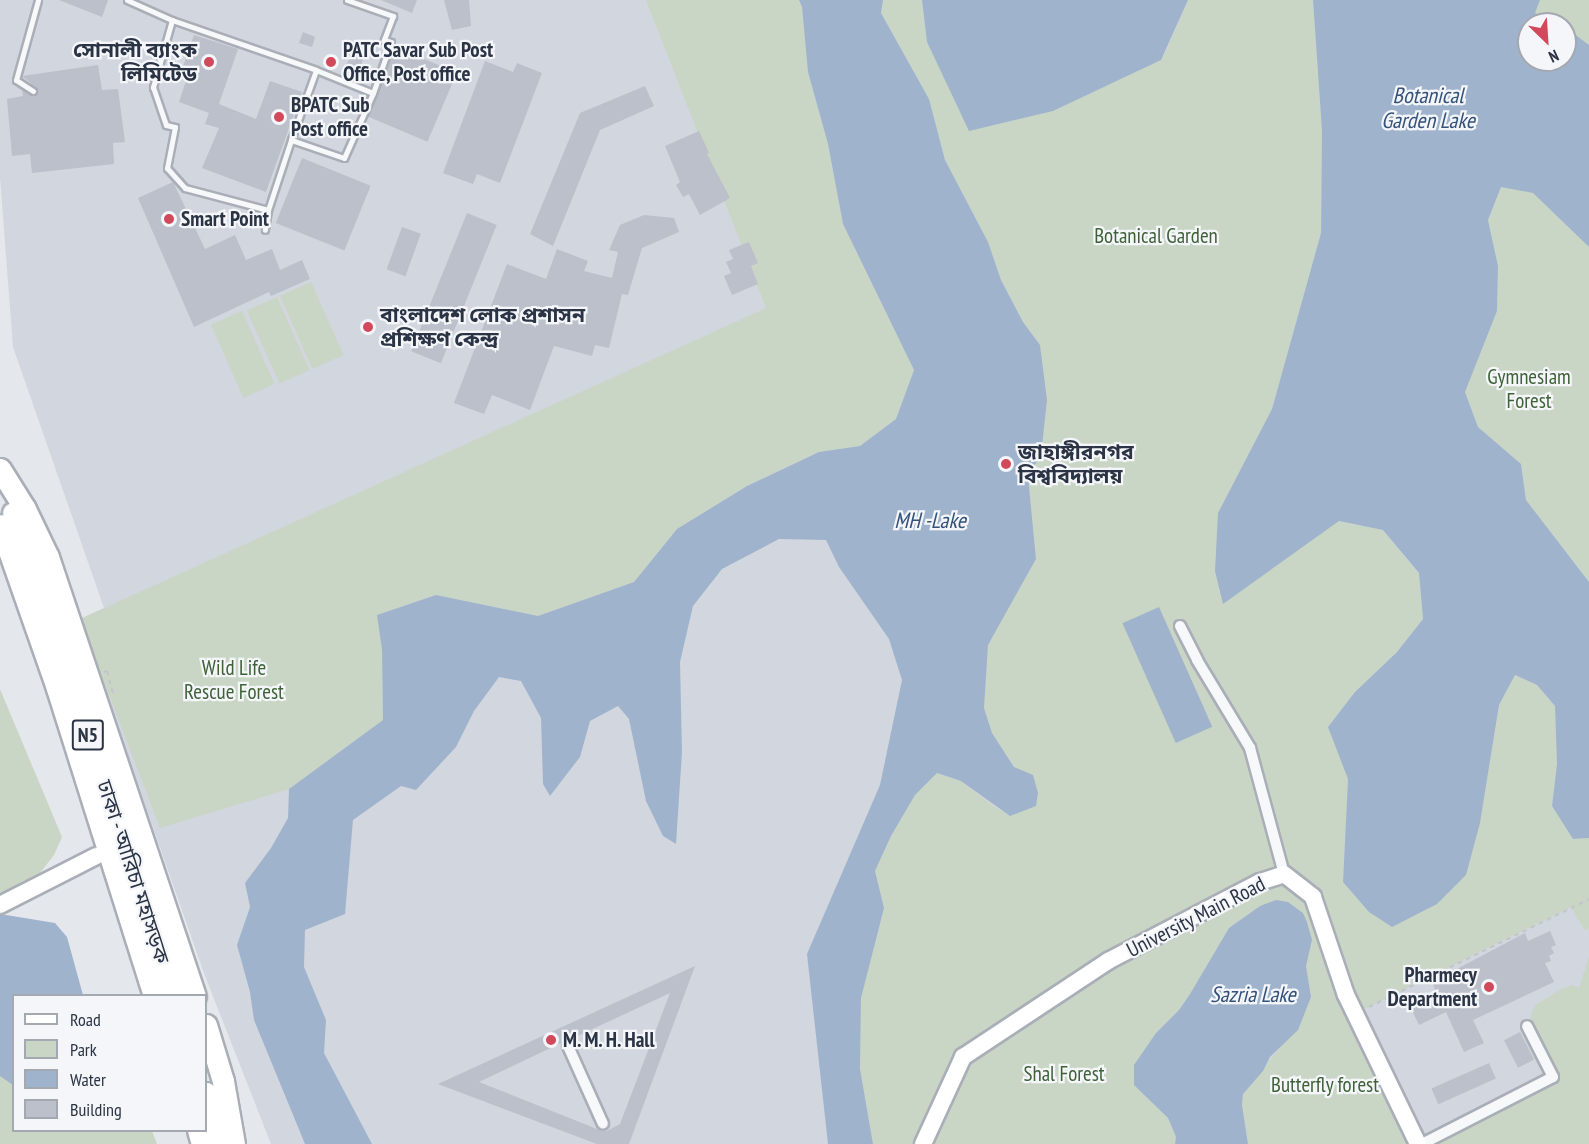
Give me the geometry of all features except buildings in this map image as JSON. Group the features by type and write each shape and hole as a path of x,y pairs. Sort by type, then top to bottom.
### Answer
{"highway":[{"path":"0,469 25,509 48,557 194,994"},
{"name":"ঢাকা - আরিচা মহাসড়ক","path":"0,476 56,633 173,994"},
{"name":"ঢাকা - আরিচা মহাসড়ক","path":"0,525 33,614 153,994"},
{"path":"33,614 41,679 139,994"},
{"path":"207,1028 223,1081 234,1144"},
{"path":"207,1096 222,1144"}],"street":[{"path":"1180,626 1227,713 1250,748 1284,874"},
{"path":"0,905 96,856"},
{"name":"University Main Road","path":"923,1144 963,1058 1108,961 1260,882 1284,874 1313,897 1355,1013 1420,1144"},
{"path":"1420,1144 1553,1077 1527,1026"},
{"path":"568,1046 603,1124"}],"lane":[{"path":"33,91 16,81 38,0"},
{"path":"127,0 172,20 316,70 372,93"},
{"path":"291,140 344,158 372,93 391,42 384,40 393,16 347,0"},
{"path":"172,20 153,87 166,125 175,127 167,168 185,189 268,210"},
{"path":"265,230 268,210 316,70"}],"path":[{"path":"1355,1013 1589,899"}],"shaded area":[{"name":"জাহাঙ্গীরনগর বিশ্ববিদ্যালয়","path":"0,0 1589,0 1589,1144 271,1144 205,976 80,619 104,608 13,347 0,177"}],"green space":[{"name":"Wild Life Rescue Forest","path":"646,0 799,0 802,7 808,72 828,144 843,224 914,370 896,419 860,446 819,452 747,486 677,529 634,582 538,616 436,595 377,615 382,650 383,720 289,789 160,828 80,619 766,308"},
{"name":"Botanical Garden","path":"883,0 922,0 927,42 1165,53 1188,0 1313,0 1322,131 1321,233 1272,409 1218,513 1223,604 1338,521 1383,530 1419,574 1423,619 1397,652 1355,692 1329,727 1348,779 1343,882 1480,823 1499,705 1515,675 1537,685 1555,706 1557,764 1552,806 1573,839 1589,838 1589,928 1585,931 1571,907 1356,1013 1418,1144 1248,1144 1242,1105 1243,1094 1282,1045 1311,997 1306,966 1309,947 1260,906 1229,928 1179,1010 1156,1033 1153,1103 1168,1118 1176,1137 1175,1144 873,1144 860,1069 861,994 884,908 875,871 891,836 917,791 936,773 961,781 1010,816 1014,767 992,733 984,708 988,645 1036,559 1028,476 1041,455 1040,345 1023,322 1001,280 988,242 945,160 929,99 881,13"},
{"path":"1540,0 1589,0 1589,45 1577,36 1577,12 1535,12"},
{"name":"Gymnesiam Forest","path":"1501,186 1533,193 1589,247 1589,582 1526,500 1521,464 1478,427 1465,392 1497,311 1498,266 1488,220"},
{"path":"311,282 344,355 312,369 280,296"},
{"path":"277,297 310,370 279,384 247,310"},
{"path":"242,311 275,384 243,398 211,325"},
{"path":"0,689 62,837 54,855 23,895 0,905"},
{"path":"1589,956 1589,1144 1422,1144 1553,1077 1527,1026 1535,1005 1563,988 1572,985 1579,988"},
{"path":"0,1075 12,1081 12,1132 152,1132 157,1144 0,1144"}],"water":[{"name":"MH -Lake","path":"799,0 883,0 881,13 929,99 945,160 988,242 1001,280 1023,322 1040,345 1047,400 1041,455 1028,476 1036,559 988,645 984,708 992,733 1014,767 1033,775 1038,793 1036,806 1010,816 961,781 937,773 915,795 891,836 875,871 884,908 861,998 860,1069 873,1144 828,1144 807,954 880,785 902,680 889,639 839,567 826,540 779,539 722,569 693,606 680,662 682,752 676,844 663,836 646,801 629,719 618,706 590,721 580,757 550,796 543,784 541,718 521,681 499,677 474,711 456,747 416,790 401,786 353,820 345,914 305,930 304,967 326,1020 324,1053 372,1144 305,1144 254,1020 250,992 237,945 250,907 245,883 271,848 288,818 289,789 383,720 382,650 377,615 436,595 538,616 634,582 677,529 747,486 819,452 860,446 896,419 914,370 843,224 828,144 808,72 802,7"},
{"path":"922,0 1188,0 1161,60 1053,111 969,131 927,42"},
{"name":"Botanical Garden Lake","path":"1313,0 1540,0 1535,12 1517,12 1517,72 1577,72 1577,36 1589,45 1589,247 1533,193 1501,187 1488,220 1498,266 1497,311 1465,392 1478,427 1521,464 1526,500 1589,582 1589,838 1573,839 1552,806 1557,764 1555,706 1537,685 1515,675 1499,705 1480,823 1466,875 1437,904 1392,927 1369,912 1343,882 1348,779 1328,727 1355,692 1397,652 1423,619 1419,573 1383,530 1339,521 1223,604 1215,571 1218,513 1272,409 1321,233 1322,131"},
{"path":"1159,607 1212,727 1176,743 1122,623"},
{"name":"Sazria Lake","path":"1276,900 1288,902 1303,913 1312,940 1306,966 1311,997 1298,1030 1270,1057 1263,1071 1243,1094 1242,1105 1248,1144 1175,1144 1176,1137 1168,1118 1134,1085 1134,1065 1156,1033 1179,1010 1229,928 1260,906"},
{"path":"0,914 55,923 67,937 83,994 12,994 12,1084 0,1076"}],"place":[{"name":"সোনালী ব্যাংক লিমিটেড","path":"209,62"},
{"name":"PATC Savar Sub Post Office, Post office","path":"331,62"},
{"name":"BPATC Sub Post office","path":"279,117"},
{"name":"Smart Point","path":"169,219"},
{"name":"বাংলাদেশ লোক প্রশাসন প্রশিক্ষণ কেন্দ্র","path":"368,327"},
{"name":"জাহাঙ্গীরনগর বিশ্ববিদ্যালয়","path":"1006,464"},
{"name":"Pharmecy Department","path":"1489,987"},
{"name":"M. M. H. Hall","path":"551,1040"}],"park label":[{"name":"Shal Forest","path":"1064,1074"},
{"name":"Butterfly forest","path":"1325,1085"}]}
